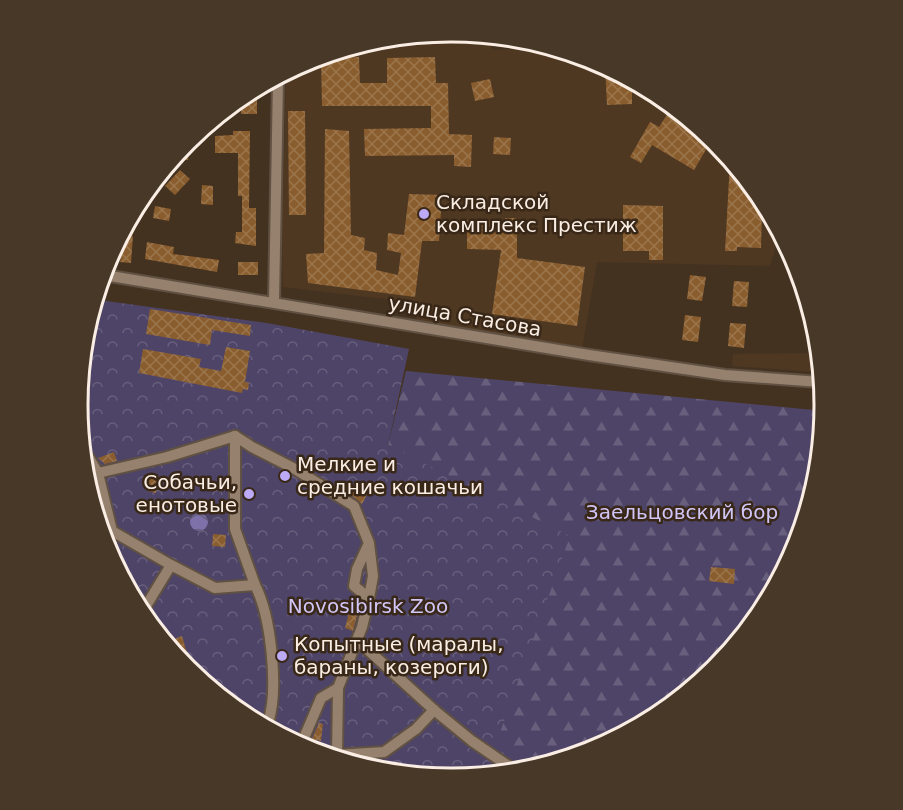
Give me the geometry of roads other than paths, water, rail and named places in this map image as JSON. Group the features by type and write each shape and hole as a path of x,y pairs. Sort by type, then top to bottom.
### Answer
{"street":[{"path":"274,302 278,86"},
{"name":"улица Стасова","path":"113,275 589,356 725,375 814,382"},
{"path":"98,473 167,457 236,436"},
{"path":"236,436 354,506 369,543 374,576 357,640 338,688 336,749"},
{"path":"236,436 235,529 260,594 270,644 273,679 269,718"},
{"path":"94,467 98,473 112,531 215,588 255,585"},
{"path":"369,543 357,569 354,586 369,598"},
{"path":"148,603 171,565"},
{"path":"357,640 434,710 472,741 505,764"},
{"path":"305,737 321,698 338,688"},
{"path":"352,754 384,752 416,729 434,710"}],"water":[{"path":"195,513 203,513 208,518 206,529 195,531 190,526 190,518"}],"place":[{"name":"Складской комплекс Престиж","path":"424,214"},
{"name":"Мелкие и средние кошачьи","path":"285,476"},
{"name":"Собачьи, енотовые","path":"249,494"},
{"name":"Копытные (маралы, бараны, козероги)","path":"282,656"}],"park label":[{"name":"Заельцовский бор","path":"682,512"},
{"name":"Novosibirsk Zoo","path":"368,606"}]}
